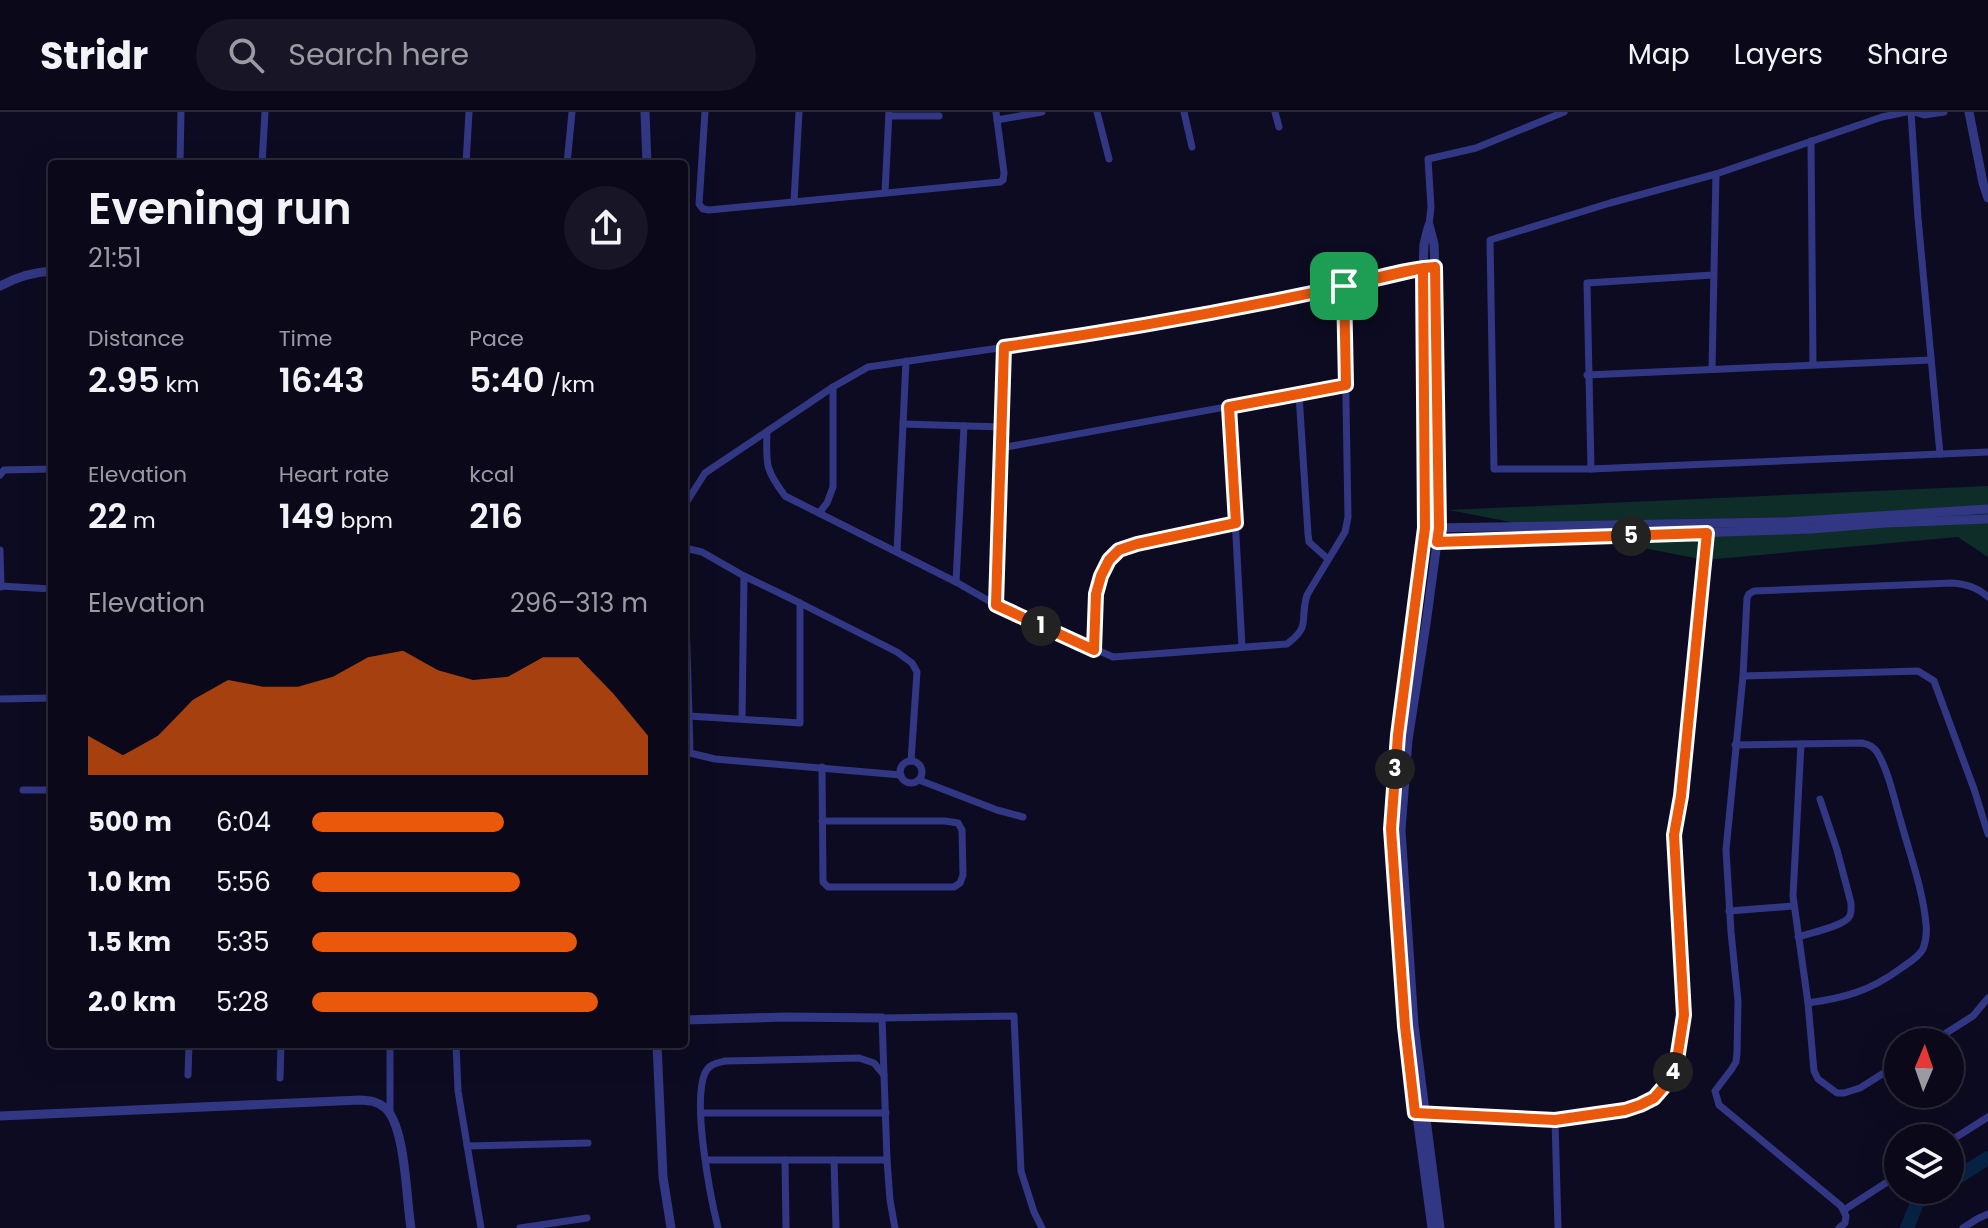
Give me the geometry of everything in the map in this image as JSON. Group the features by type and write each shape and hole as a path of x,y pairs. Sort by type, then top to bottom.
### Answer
{"street":[{"path":"180,160 181,112"},
{"path":"262,160 265,112"},
{"path":"466,160 469,112"},
{"path":"567,160 572,112"},
{"path":"645,112 647,160"},
{"path":"705,112 699,204 709,210 1000,182 1004,173 996,116 1042,112"},
{"path":"794,202 799,112"},
{"path":"1097,112 1109,159"},
{"path":"1184,112 1192,147"},
{"path":"1275,112 1279,127"},
{"path":"1440,1228 1405,1026 1391,829 1398,735 1425,528 1423,268 1431,207 1428,159 1476,148 1564,112"},
{"path":"1910,112 1940,454"},
{"path":"1944,112 1924,115 1910,112 1882,117 1716,174 1490,240 1494,469 1591,469 1988,452"},
{"path":"1969,112 1988,198"},
{"path":"885,193 889,114 939,116"},
{"path":"1811,141 1813,365"},
{"path":"1712,369 1716,174"},
{"path":"1429,225 1435,267 1439,528 1408,740 1401,830 1432,1228"},
{"path":"688,500 705,473 868,367 1116,331 1435,267"},
{"path":"0,286 21,276 48,271"},
{"path":"1591,469 1587,283 1713,275"},
{"path":"767,432 766,465 785,496 996,605 1094,650 1113,657 1287,644 1299,635 1305,625 1303,607 1307,595 1345,532 1348,517 1344,286"},
{"path":"996,605 1004,347"},
{"path":"1587,375 1931,360"},
{"path":"897,552 906,361"},
{"path":"1001,448 1346,385"},
{"path":"819,513 833,487 833,387"},
{"path":"1299,395 1309,542 1328,559"},
{"path":"1229,407 1242,647"},
{"path":"903,424 1002,427"},
{"path":"956,582 964,426"},
{"path":"0,475 4,470 48,469"},
{"path":"1425,528 1785,522 1988,509"},
{"path":"1424,542 1707,533 1988,519"},
{"path":"1094,650 1096,594 1109,560 1119,550 1236,523"},
{"path":"1421,1113 1555,1120 1625,1110 1654,1098 1676,1066 1684,1015 1674,835 1681,796 1707,533"},
{"path":"0,550 1,586 48,589"},
{"path":"688,550 702,552 897,652 912,663 917,672 911,761"},
{"path":"742,719 744,576"},
{"path":"1839,1228 1845,1223 1841,1206 1719,1105 1715,1098 1715,1091 1736,1062 1737,1053 1738,1001 1726,850 1743,676 1746,604 1749,594 1754,591 1952,583 1967,585 1988,597"},
{"path":"689,716 800,723 800,603"},
{"path":"1743,676 1918,671 1927,676 1934,681 1988,834"},
{"path":"688,683 690,753 715,759 901,775 908,782 919,780 1023,817"},
{"path":"0,699 48,698"},
{"path":"1801,744 1793,906 1808,1003 1814,1071 1818,1079 1837,1093 1852,1092 1884,1073"},
{"path":"1735,745 1871,745 1890,785 1916,874 1927,929 1921,952 1888,978 1856,994 1808,1003"},
{"path":"901,775 904,764 911,761"},
{"path":"911,761 920,766 922,773 919,780"},
{"path":"822,767 822,821 823,882 828,887 954,887 960,883 963,875 962,830 958,823 822,821"},
{"path":"23,790 48,790"},
{"path":"1798,937 1843,922 1851,911 1837,850 1820,799"},
{"path":"1729,911 1793,906"},
{"path":"1954,1028 1973,1016 1988,998"},
{"path":"688,1020 1014,1016 1021,1171 1042,1228"},
{"path":"882,1018 887,1160 895,1228"},
{"path":"188,1075 189,1048"},
{"path":"280,1078 281,1048"},
{"path":"390,1048 390,1113 400,1143 411,1228"},
{"path":"456,1048 458,1091 481,1228"},
{"path":"657,1048 663,1177 671,1228"},
{"path":"718,1228 701,1113 705,1073 712,1064 725,1061 859,1058 874,1063 884,1075"},
{"path":"0,1116 360,1100 382,1105 390,1113"},
{"path":"701,1113 886,1113"},
{"path":"1964,1132 1988,1117"},
{"path":"1555,1120 1558,1228"},
{"path":"467,1146 588,1143"},
{"path":"706,1160 887,1160"},
{"path":"785,1160 786,1228"},
{"path":"834,1160 836,1228"},
{"path":"1844,1210 1884,1184"},
{"path":"1963,1228 1988,1214"},
{"path":"520,1228 587,1218"}],"green space":[{"path":"1988,486 1988,557 1958,537 1705,560 1449,510"}],"waterway":[{"path":"1964,1173 1988,1158"},
{"path":"1907,1228 1917,1204"}],"route":[{"path":"1344,286 1346,385 1229,407 1236,523 1119,550 1109,560 1096,594 1094,650 996,605 1004,347 1116,331 1423,268 1425,528 1398,735 1391,829 1405,1026 1415,1113 1555,1120 1640,1105 1654,1098 1667,1083 1681,1047 1684,1015 1674,835 1681,796 1707,533 1437,542 1435,267 1423,268 1344,286"}]}
